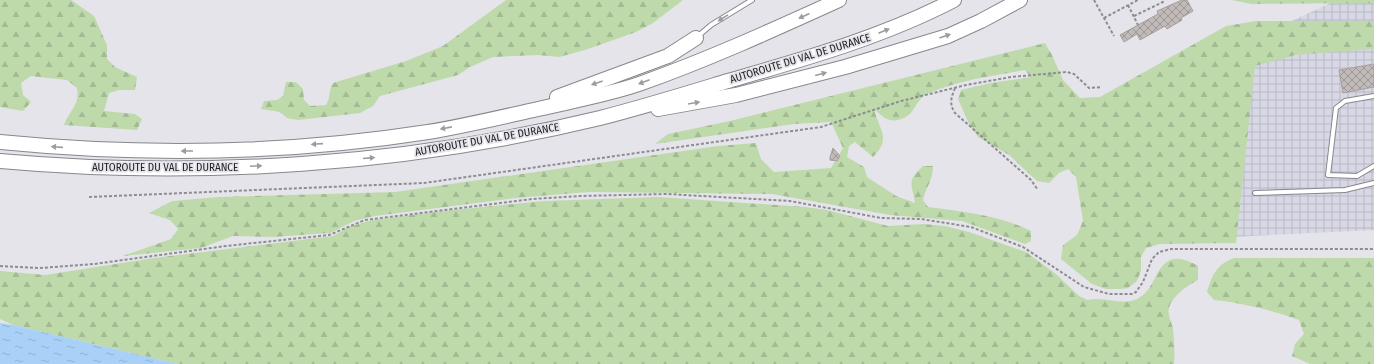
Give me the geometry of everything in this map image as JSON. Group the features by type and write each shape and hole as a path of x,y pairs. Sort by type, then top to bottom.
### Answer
{"highway":[{"name":"AUTOROUTE DU VAL DE DURANCE","path":"0,142 76,149 192,151 333,143 429,132 519,113 637,84 711,56 839,0"},
{"name":"AUTOROUTE DU VAL DE DURANCE","path":"0,161 137,168 205,168 315,162 423,151 600,118 860,41 954,0"},
{"path":"600,118 708,100 789,82 845,67 948,36 988,18 1020,0"},
{"path":"519,113 569,92 656,61 683,48 696,38"}],"lane":[{"path":"696,38 711,25 752,0"},
{"path":"1374,96 1345,101 1336,108 1328,175 1357,176 1374,166"},
{"path":"1255,193 1345,190 1374,183"}],"path":[{"path":"1094,0 1114,36"},
{"path":"1104,18 1138,0"},
{"path":"1134,16 1163,2 1162,0"},
{"path":"1128,5 1138,25"},
{"path":"89,197 424,184 821,127 901,101 1011,77 1066,72 1074,74 1089,88 1102,87"},
{"path":"956,88 951,100 951,107 955,113 1031,180 1038,190"},
{"path":"0,266 40,268 86,264 329,234 364,220 532,199 580,196 667,194 790,201 881,218 921,219 971,227 1023,248 1084,287 1109,294 1132,294 1136,292 1143,282 1152,260 1159,252 1171,249 1374,249"}],"shaded area":[{"path":"1337,0 1374,0 1374,230 1230,237 1255,38"}],"green space":[{"path":"0,0 71,0 94,16 107,45 107,59 115,67 137,77 135,90 119,90 109,93 104,111 135,114 142,119 137,130 64,125 76,103 78,94 77,88 67,80 31,76 21,83 23,95 31,102 23,111 0,107"},
{"path":"506,0 683,0 653,23 636,32 585,50 559,57 538,55 493,57 470,67 458,75 380,96 373,106 360,113 298,120 287,118 280,112 261,109 264,101 277,100 283,96 286,82 296,82 303,89 304,100 310,106 326,105 330,88 333,83 406,61 443,46"},
{"path":"1232,0 1374,0 1374,3 1251,4"},
{"path":"1256,21 1374,21 1374,49 1295,55 1255,66 1236,243 1160,244 1146,248 1141,257 1141,271 1137,281 1128,288 1106,289 1092,284 1061,259 1063,245 1077,235 1083,221 1076,177 1068,169 1059,173 1049,183 1037,181 1009,155 978,137 969,124 958,99 961,90 991,83 1031,77 1025,70 989,76 929,93 920,100 909,115 898,120 888,119 874,109 881,128 883,139 879,150 873,157 855,142 849,146 847,157 864,167 867,177 896,196 915,203 912,179 923,166 933,166 931,180 923,200 928,207 981,215 1006,221 1031,231 1031,241 1025,244 962,221 890,215 772,194 589,192 515,198 375,216 354,221 330,233 272,237 233,236 201,248 123,256 171,239 178,229 170,220 149,213 172,201 219,197 395,192 718,146 756,143 761,159 774,172 831,168 843,148 831,122 794,124 655,144 668,134 730,121 1045,43 1063,80 1080,98 1100,97 1226,26"},
{"path":"659,197 805,207 827,210 888,226 924,224 945,226 969,232 1026,252 1056,274 1079,296 1088,300 1100,299 1125,302 1137,299 1145,294 1160,269 1173,259 1184,260 1198,266 1198,280 1177,295 1173,299 1169,308 1169,316 1173,329 1174,364 178,364 13,325 0,319 0,271 45,275 154,258 333,236 349,227 372,220 453,210 544,201"},
{"path":"1234,258 1374,258 1374,364 1310,364 1292,356 1295,344 1304,334 1299,320 1257,307 1214,300 1207,292 1213,275 1223,263"}],"water":[{"path":"0,323 13,325 178,364 0,364"}],"building":[{"path":"1182,0 1187,0 1193,11 1181,18 1182,20 1167,29 1165,26 1140,40 1137,34 1124,42 1120,35 1158,14 1157,11"},
{"path":"1374,64 1374,87 1343,93 1339,70"},
{"path":"833,148 840,156 837,161 830,160"}]}
